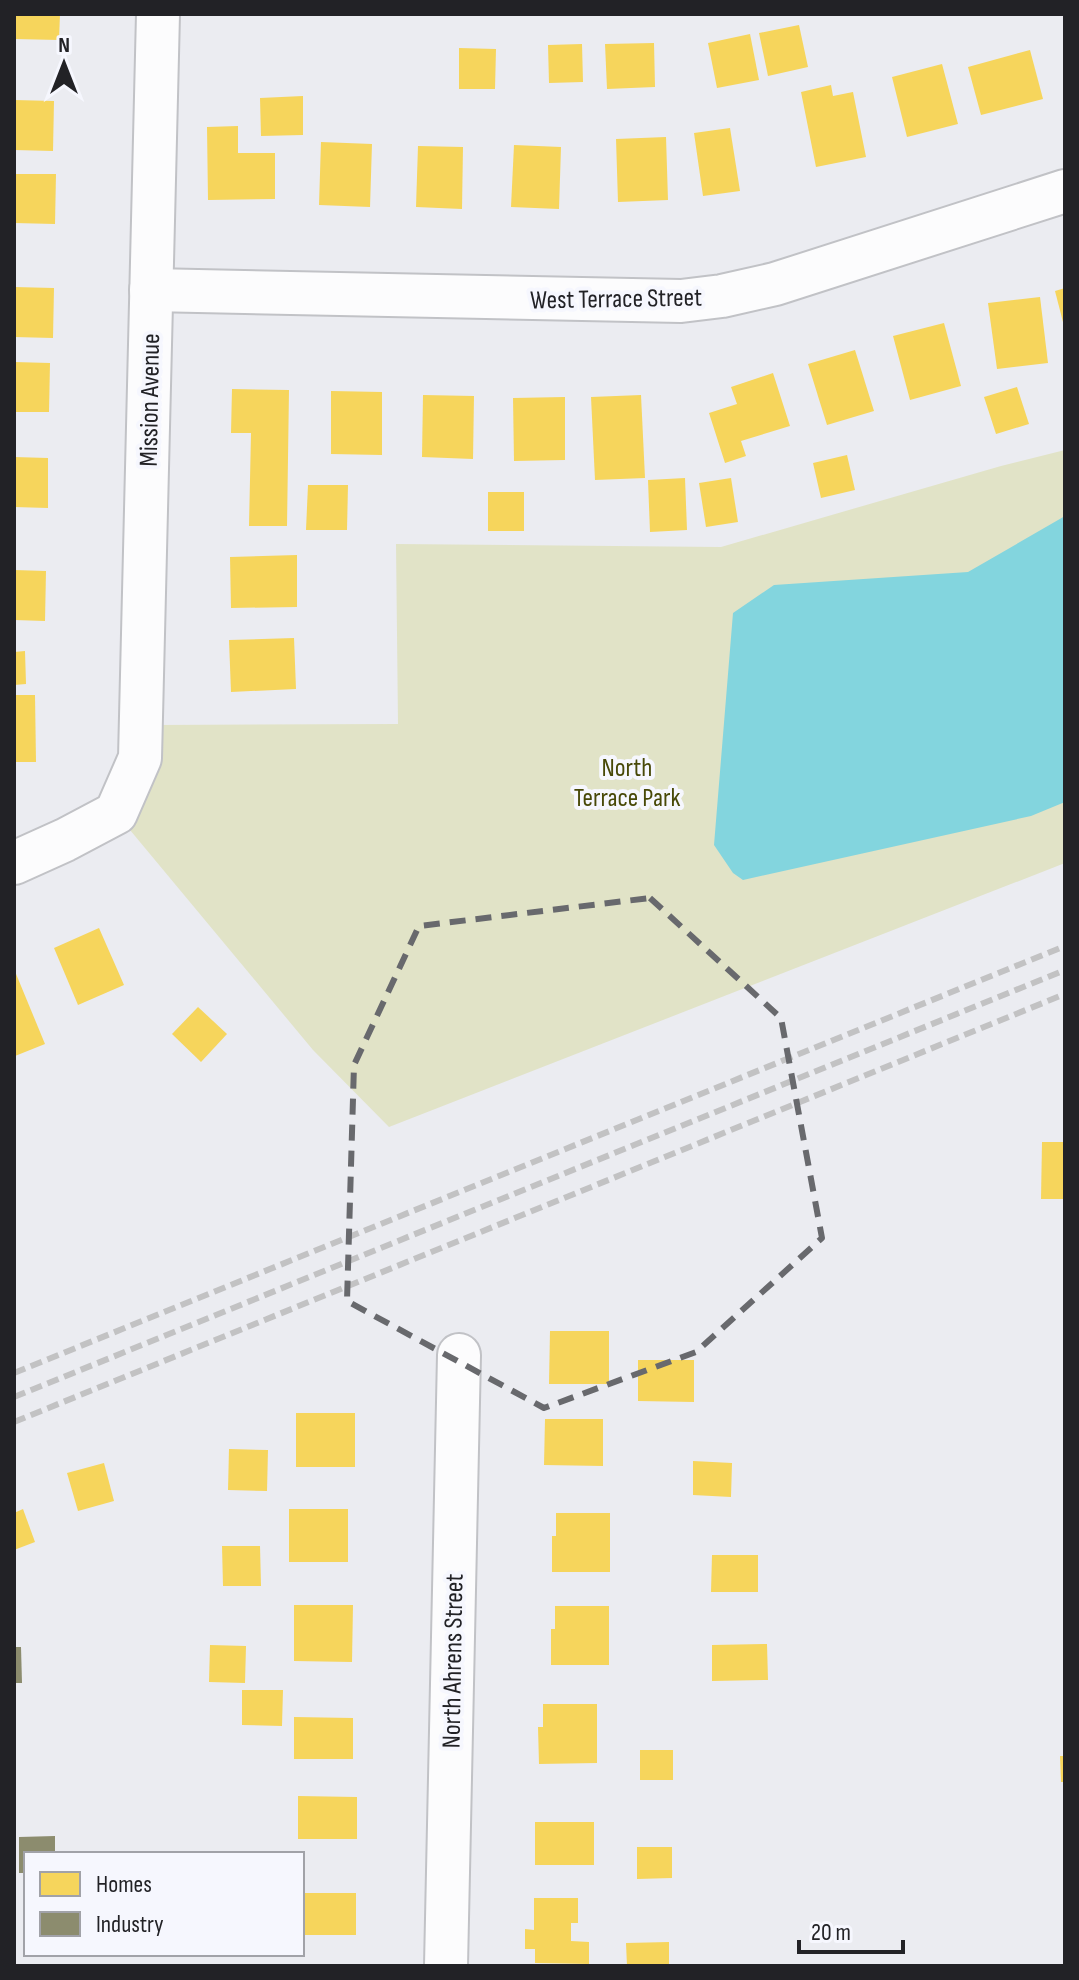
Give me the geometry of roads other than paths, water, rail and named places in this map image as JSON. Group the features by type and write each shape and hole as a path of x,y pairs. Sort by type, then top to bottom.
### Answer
{"street":[{"name":"Mission Avenue","path":"14,863 116,813 140,758 158,14"},
{"name":"West Terrace Street","path":"151,290 681,301 775,284 1065,191"},
{"name":"North Ahrens Street","path":"446,1966 459,1355"}],"water":[{"path":"1065,516 1065,802 1031,816 743,880 733,873 714,845 733,613 774,585 968,572"}],"railway":[{"path":"14,1373 1065,946"},
{"path":"14,1397 1065,970"},
{"path":"14,1422 1065,994"}],"park label":[{"name":"North Terrace Park","path":"627,782"}]}
